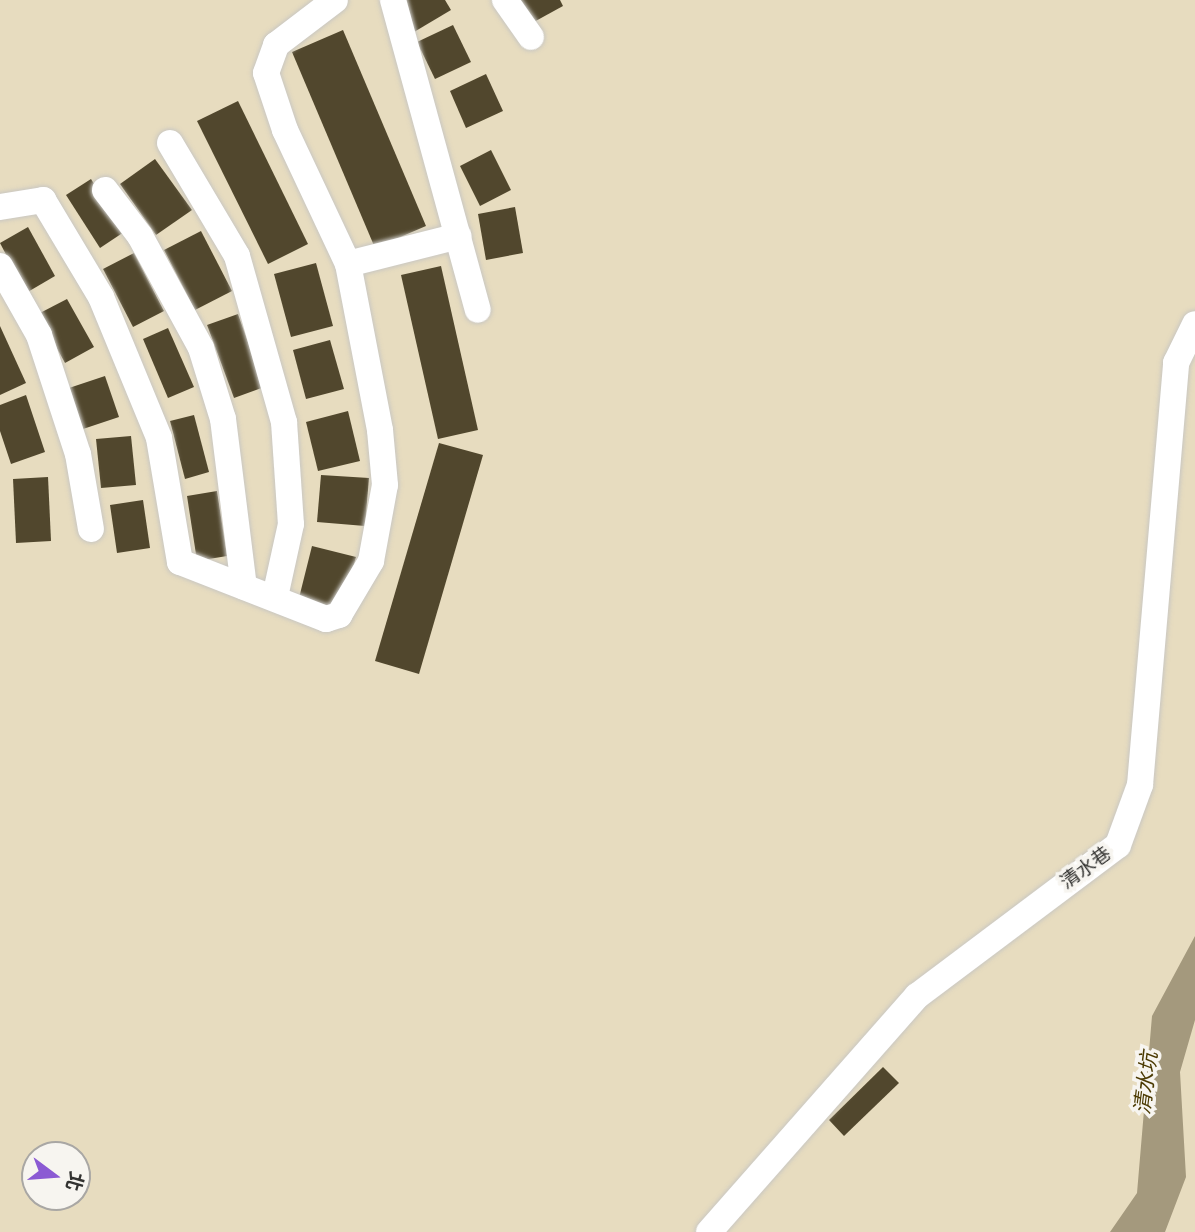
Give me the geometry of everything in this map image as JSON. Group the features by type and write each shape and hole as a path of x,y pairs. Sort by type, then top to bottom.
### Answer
{"lane":[{"path":"0,207 43,200 128,353 159,438 180,562 333,617 370,561 384,485 380,429 348,264 285,130 266,73 276,45 335,0"},
{"path":"394,0 478,310"},
{"path":"505,0 531,37"},
{"path":"170,143 237,256 284,422 290,524 275,597"},
{"path":"105,190 139,236 201,348 223,419 244,587"},
{"path":"348,264 459,236"},
{"path":"0,266 39,335 78,454 91,529"},
{"name":"清水巷","path":"709,1232 917,996 1118,845 1140,785 1176,363 1195,324"}],"shaded area":[{"path":"0,0 1195,0 1195,1232 0,1232"},
{"path":"1195,936 1195,1020 1180,1072 1186,1177 1165,1232 1110,1232 1137,1193 1152,1016"}],"building":[{"path":"397,0 445,0 451,10 414,32"},
{"path":"519,0 560,0 563,6 532,23"},
{"path":"453,25 471,62 435,79 417,42"},
{"path":"343,30 426,226 375,248 292,52"},
{"path":"486,74 503,111 466,128 450,91"},
{"path":"238,101 308,244 268,264 197,121"},
{"path":"491,150 511,190 480,206 460,166"},
{"path":"155,159 192,210 156,235 120,184"},
{"path":"91,179 124,232 100,248 66,195"},
{"path":"515,207 523,253 486,260 478,214"},
{"path":"28,227 55,276 26,293 0,243"},
{"path":"201,231 232,291 195,310 164,250"},
{"path":"134,253 164,311 133,327 103,269"},
{"path":"316,263 333,326 291,337 274,274"},
{"path":"441,266 478,430 438,439 401,275"},
{"path":"67,299 94,347 65,363 38,314"},
{"path":"238,314 264,387 234,398 207,325"},
{"path":"0,326 26,383 0,395"},
{"path":"168,328 194,387 168,398 143,339"},
{"path":"330,340 344,389 306,399 293,350"},
{"path":"105,376 119,417 83,429 69,388"},
{"path":"26,395 45,452 11,464 0,431 0,405"},
{"path":"348,411 360,461 318,471 306,422"},
{"path":"194,415 209,472 185,479 170,421"},
{"path":"131,436 136,485 101,488 96,439"},
{"path":"439,443 483,455 419,674 375,661"},
{"path":"321,475 369,478 365,526 317,522"},
{"path":"48,477 51,541 16,543 13,479"},
{"path":"217,491 227,556 197,561 187,496"},
{"path":"143,500 150,548 117,553 110,505"},
{"path":"312,546 356,557 342,609 299,598"},
{"path":"883,1067 899,1083 844,1136 829,1120"}],"water label":[{"name":"清水坑","path":"1146,1083"}]}
